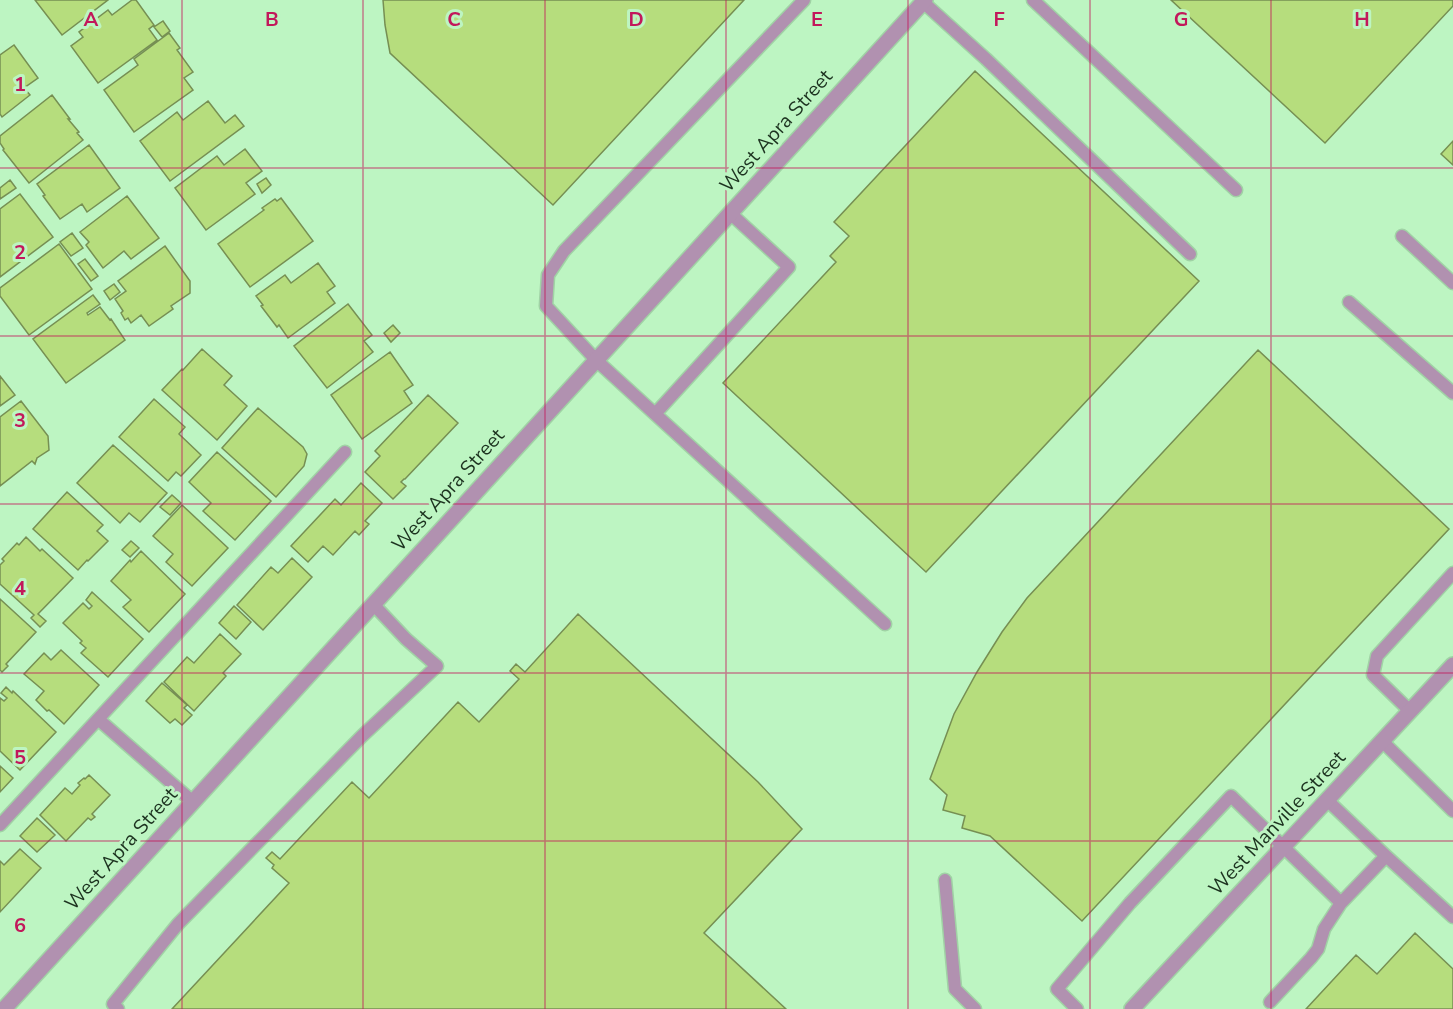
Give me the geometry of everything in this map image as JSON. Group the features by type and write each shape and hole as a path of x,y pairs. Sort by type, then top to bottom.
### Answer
{"street":[{"name":"West Apra Street","path":"4,1009 924,1"},
{"name":"West Manville Street","path":"1132,1009 1453,665"}],"lane":[{"path":"804,0 564,251 548,275 546,306 596,360 885,624"},
{"path":"924,1 1190,254"},
{"path":"1040,2 1236,190"},
{"path":"655,414 789,267 730,213"},
{"path":"1402,236 1453,283"},
{"path":"1348,302 1453,393"},
{"path":"0,825 345,452"},
{"path":"1410,711 1373,675 1377,656 1453,573"},
{"path":"118,1009 113,1004 178,924 362,736 437,666 406,639 373,604"},
{"path":"98,719 193,802"},
{"path":"1382,741 1453,811"},
{"path":"1077,1009 1057,989 1131,903 1231,796 1341,903"},
{"path":"1327,800 1453,917"},
{"path":"1270,1002 1318,949 1324,929 1341,903 1386,856"},
{"path":"945,880 955,989 975,1009"}],"building":[{"path":"35,0 108,0 62,35"},
{"path":"132,0 136,0 154,25 149,29 157,40 98,83 71,46 83,37 79,32 108,10 112,15"},
{"path":"383,0 744,0 553,205 390,53"},
{"path":"1171,0 1453,0 1453,6 1325,143"},
{"path":"163,21 170,31 162,37 154,27"},
{"path":"169,33 180,48 177,50 193,72 184,78 193,90 134,132 104,90 138,65 134,59"},
{"path":"14,45 38,78 24,88 30,95 2,117 0,114 0,55"},
{"path":"975,71 1199,281 926,572 723,383 836,262 830,256 849,236 834,222"},
{"path":"52,95 83,140 29,183 3,150 0,136"},
{"path":"208,101 225,123 235,115 244,126 170,181 140,141 177,112 183,120"},
{"path":"1453,141 1453,165 1441,154"},
{"path":"89,145 120,188 87,212 82,204 60,219 37,184"},
{"path":"245,149 262,171 246,183 255,194 206,230 175,188 217,156 224,165"},
{"path":"266,178 271,185 262,193 257,184"},
{"path":"10,180 16,188 0,199 0,188"},
{"path":"20,194 53,237 0,277 0,209"},
{"path":"127,196 159,238 131,259 124,251 103,268 86,245 89,242 80,232"},
{"path":"281,198 313,241 250,287 218,244 264,210 262,208 275,199 277,201"},
{"path":"72,233 83,248 71,256 60,242"},
{"path":"59,244 92,289 29,335 0,296 0,288"},
{"path":"165,246 190,281 190,293 171,306 173,309 149,326 141,315 131,323 128,318 125,320 121,313 123,311 115,299 126,291 118,281"},
{"path":"85,259 98,276 91,281 78,264"},
{"path":"318,263 335,286 327,292 335,303 288,338 261,306 263,305 256,296 285,275 291,283"},
{"path":"114,284 120,292 110,300 104,291"},
{"path":"93,295 100,304 87,313 88,315 100,307 125,340 66,383 33,339"},
{"path":"348,304 372,335 364,341 373,352 327,388 294,346"},
{"path":"393,325 400,333 391,342 384,333"},
{"path":"202,349 232,376 224,385 247,406 217,440 162,390"},
{"path":"1258,350 1449,529 1082,921 990,836 962,828 965,816 943,810 947,795 930,779 954,714 1002,632 1027,598"},
{"path":"390,352 413,385 404,391 412,403 362,439 331,395"},
{"path":"0,376 15,395 0,406"},
{"path":"428,395 458,423 401,482 406,486 393,499 365,472 380,456 375,451"},
{"path":"154,399 185,427 179,434 201,455 181,476 176,472 168,481 119,437"},
{"path":"21,401 48,436 49,450 37,458 35,464 32,461 0,486 0,417"},
{"path":"258,408 303,447 307,454 304,466 276,497 222,448"},
{"path":"113,445 167,493 140,522 129,513 120,523 77,483"},
{"path":"217,452 271,501 235,540 203,511 211,503 189,482"},
{"path":"361,483 382,503 365,521 369,524 359,535 355,531 333,555 323,546 308,562 291,546 335,499 341,505"},
{"path":"67,492 103,525 97,531 108,541 78,570 33,529"},
{"path":"172,495 181,503 170,515 160,507"},
{"path":"182,505 228,548 192,586 166,562 173,554 153,536"},
{"path":"26,537 73,578 38,614 46,621 40,627 31,618 34,615 0,584 0,565 4,561 2,559"},
{"path":"131,541 139,548 130,557 122,550"},
{"path":"141,551 185,594 149,632 123,607 131,600 111,581"},
{"path":"292,558 312,577 263,630 237,605 271,567 278,573"},
{"path":"92,592 143,639 108,677 81,653 86,648 80,643 82,641 63,623 83,603 89,609 92,606 86,600"},
{"path":"0,599 36,632 6,664 8,666 2,672 0,670"},
{"path":"234,606 251,622 236,639 219,623"},
{"path":"578,614 758,782 802,829 704,933 786,1009 172,1009 289,883 272,868 274,865 266,858 272,852 280,859 352,782 369,798 458,702 479,722 519,679 510,671 516,664 525,672"},
{"path":"220,634 241,654 223,673 226,676 194,711 164,682 187,657 194,663"},
{"path":"61,650 99,685 64,724 36,700 44,691 24,674 44,653 51,660"},
{"path":"162,683 187,705 184,708 192,715 182,725 175,719 170,723 146,701"},
{"path":"6,687 56,732 20,770 0,751 0,698 4,701 7,698 1,693"},
{"path":"0,766 13,778 0,792"},
{"path":"89,775 110,795 92,814 95,817 91,820 88,818 66,841 40,815 65,788 72,794 80,785 78,783"},
{"path":"37,818 55,835 37,852 20,836"},
{"path":"20,849 41,868 0,912 0,861 4,865"},
{"path":"1415,933 1453,969 1453,1009 1306,1009 1356,955 1377,974"}]}
